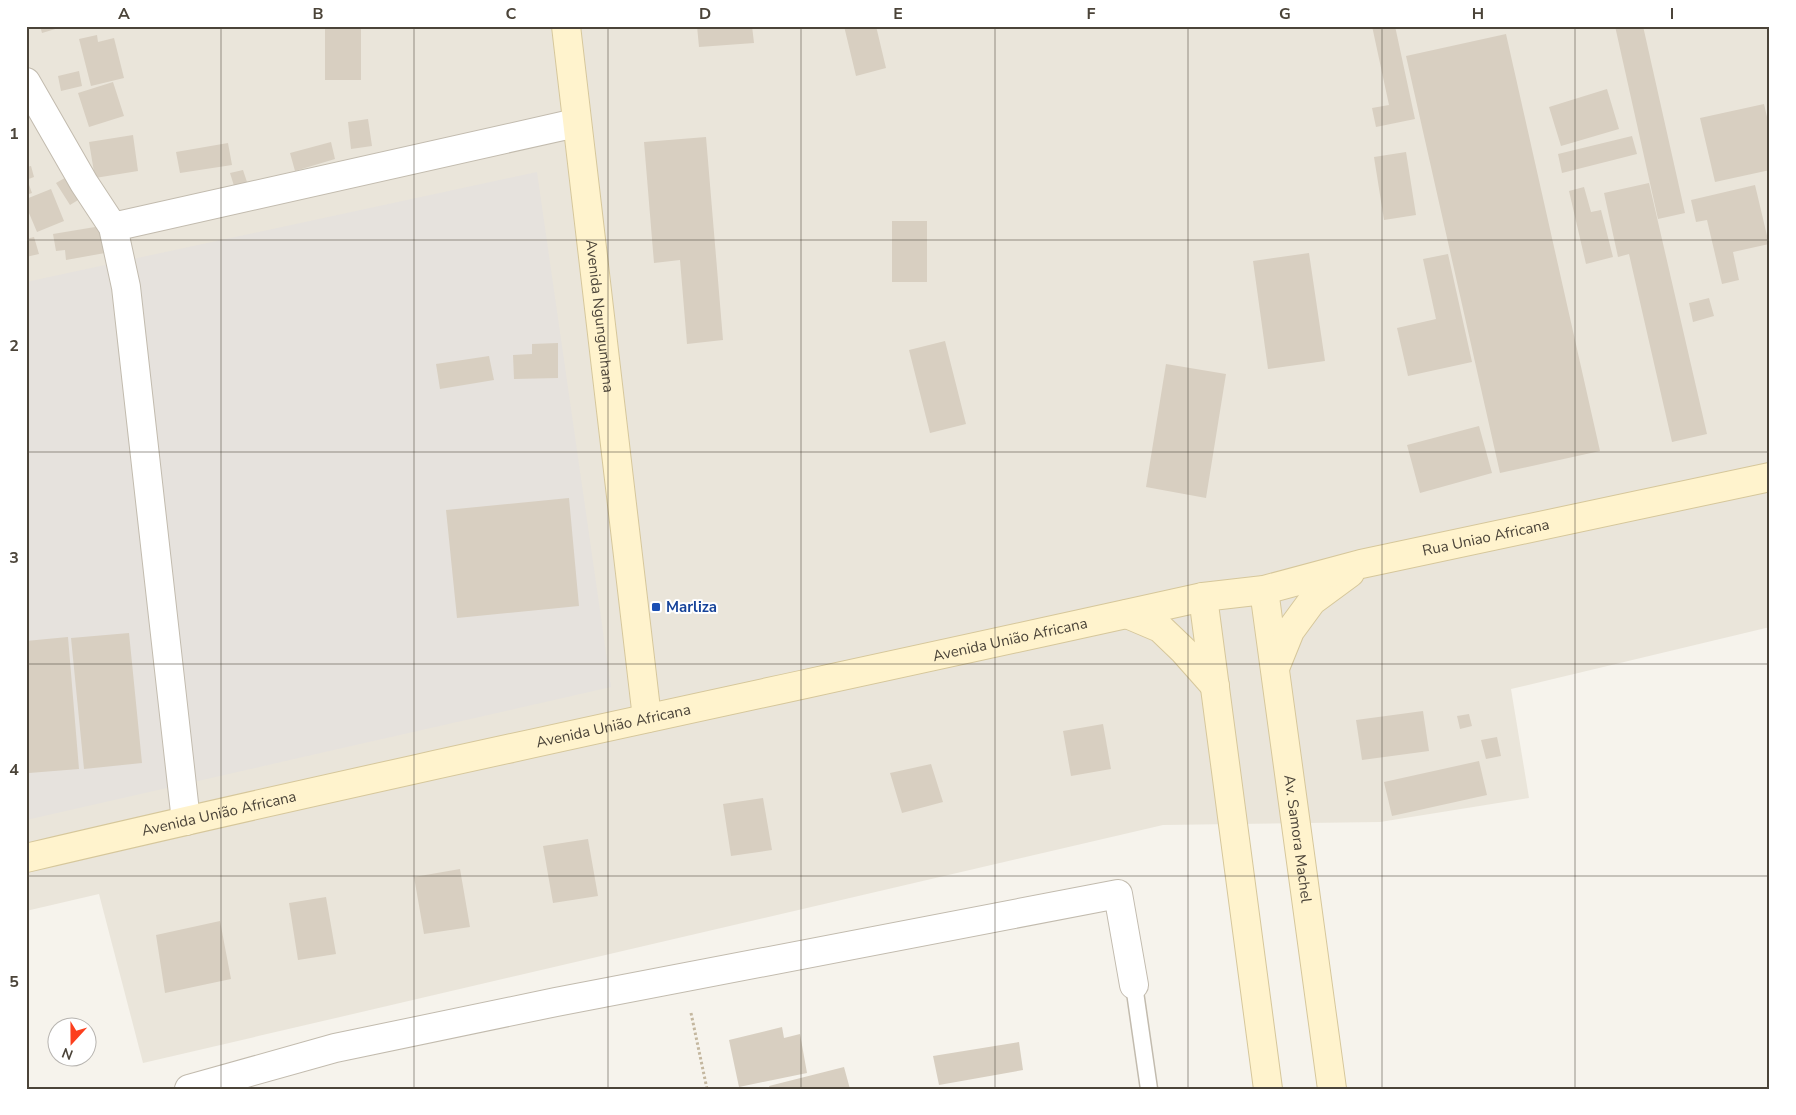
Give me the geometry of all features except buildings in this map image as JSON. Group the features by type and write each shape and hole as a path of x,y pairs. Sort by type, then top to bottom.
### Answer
{"main road":[{"name":"Avenida Ngungunhana","path":"566,26 647,718"},
{"name":"Rua Uniao Africana","path":"1203,597 1264,590 1361,564 1770,478"},
{"path":"1274,671 1290,631 1312,601 1361,564"},
{"name":"Av. Samora Machel","path":"1264,590 1332,1089"},
{"name":"Avenida União Africana","path":"26,858 647,718 1203,597"},
{"path":"1203,597 1268,1089"},
{"path":"1127,614 1160,628 1184,651 1215,686"}],"street":[{"path":"26,82 84,183 112,227 126,287 186,821"},
{"path":"112,227 576,123"},
{"path":"189,1089 335,1048 556,1002 1118,894 1134,985"}],"lane":[{"path":"1134,985 1149,1089"}],"path":[{"path":"691,1013 706,1089"}],"shaded area":[{"path":"26,26 1770,26 1770,627 1511,689 1529,798 1380,822 1163,825 143,1063 99,894 26,911"},
{"path":"537,172 611,687 26,820 26,282"}],"place":[{"name":"Marliza","path":"656,607"}]}
